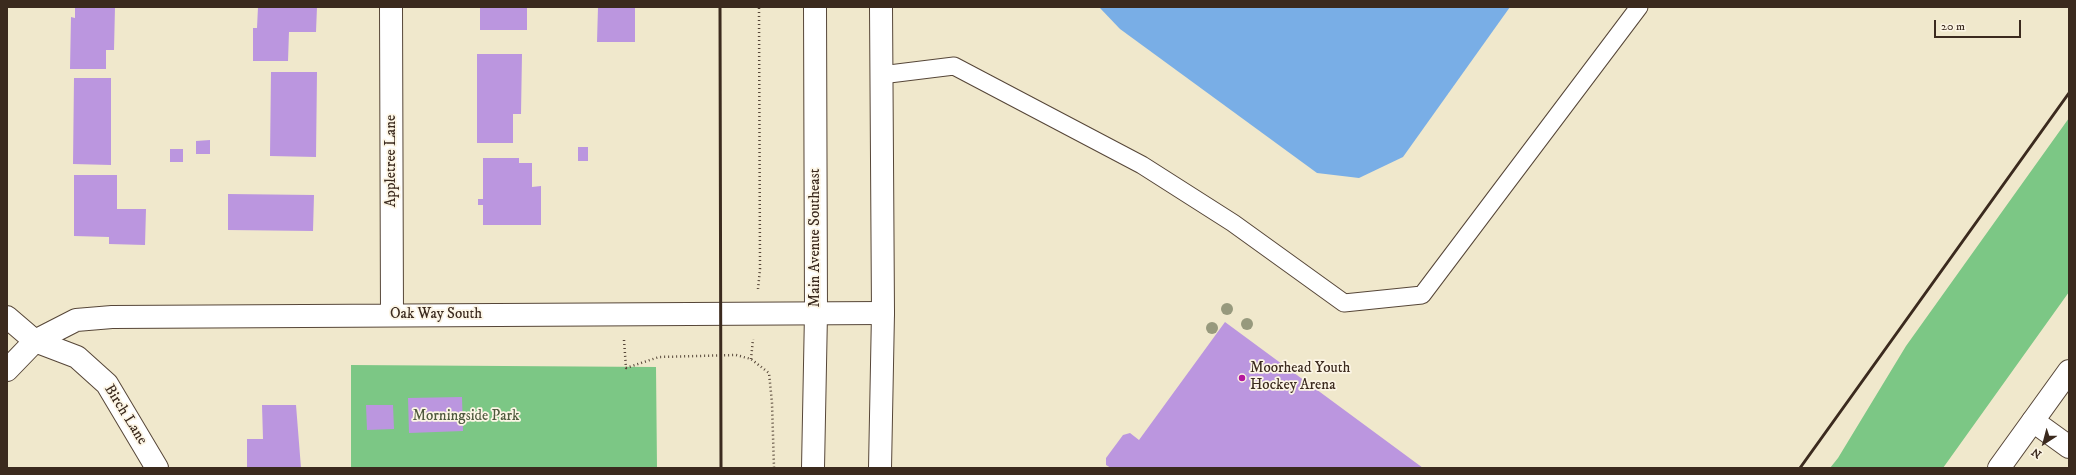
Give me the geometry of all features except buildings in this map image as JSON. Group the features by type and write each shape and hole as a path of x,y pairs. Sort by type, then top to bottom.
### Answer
{"street":[{"name":"Appletree Lane","path":"391,7 392,315"},
{"name":"Main Avenue Southeast","path":"813,468 816,313 815,7"},
{"path":"880,468 883,313 881,7"},
{"name":"Oak Way South","path":"7,370 35,341 76,320 112,317 883,313"},
{"name":"Birch Lane","path":"7,317 35,341 77,358 107,384 157,468"},
{"path":"1999,468 2069,371"},
{"path":"2033,421 2069,447"}],"lane":[{"path":"881,75 954,66 1142,165 1233,223 1344,304 1422,295 1639,7"}],"path":[{"path":"759,7 760,270"},
{"path":"626,368 659,357 736,355 751,359 769,373 772,403 774,468"}],"green space":[{"path":"2069,118 2069,292 1943,468 1830,468 1838,458 1906,346"},
{"name":"Morningside Park","path":"351,365 656,367 657,468 351,468"}],"water":[{"path":"1099,7 1510,7 1403,157 1359,178 1317,173 1120,29"}],"railway":[{"path":"720,7 721,468"},
{"path":"1800,468 2069,93"}],"place":[{"name":"Moorhead Youth Hockey Arena","path":"1242,378"}]}
